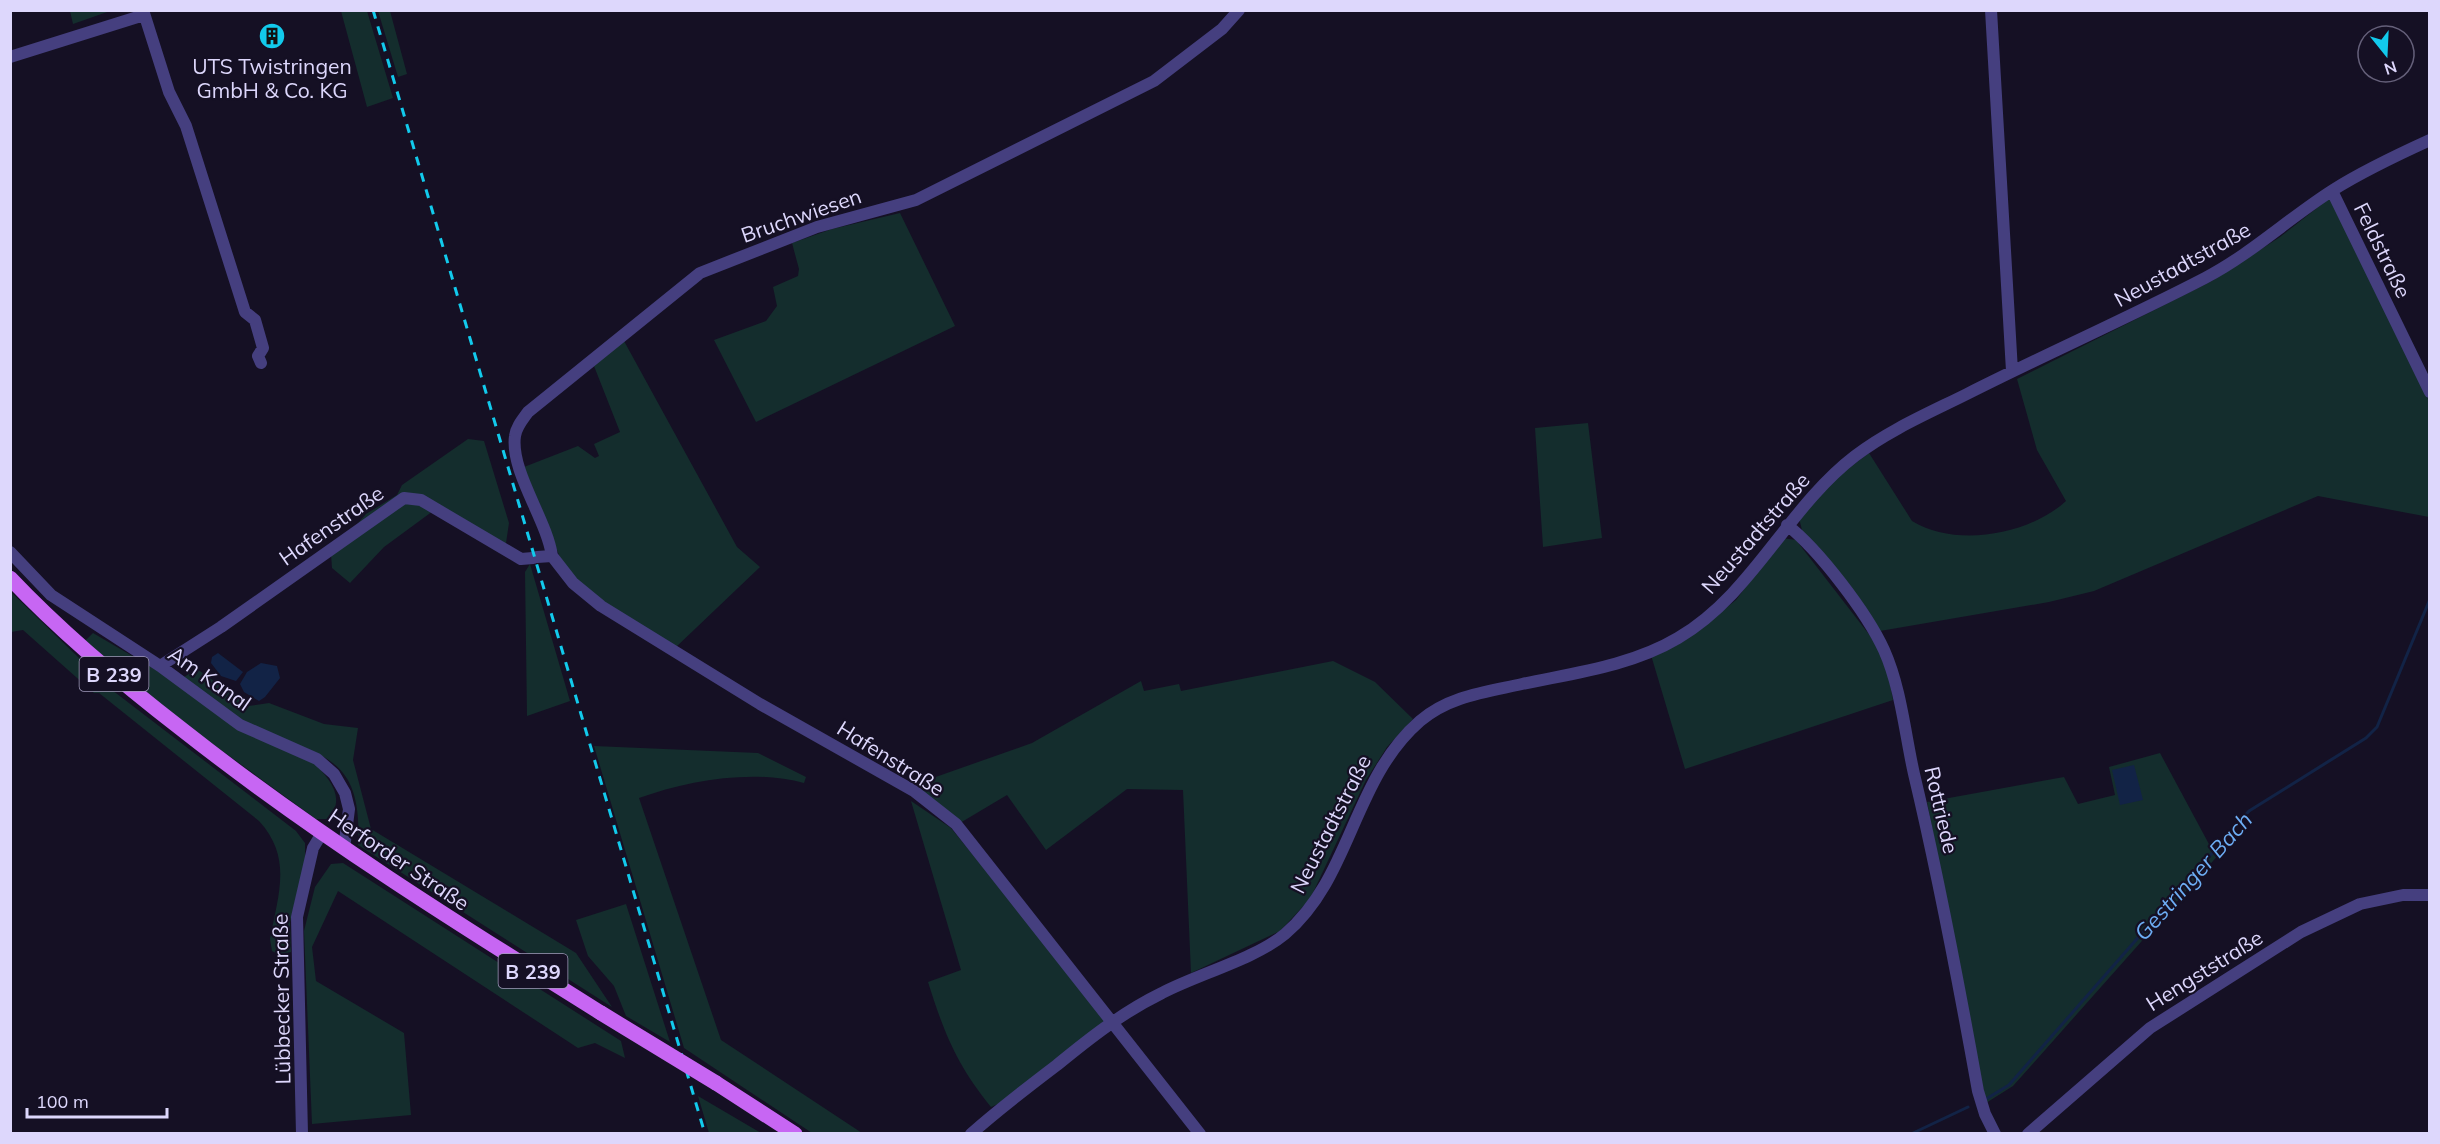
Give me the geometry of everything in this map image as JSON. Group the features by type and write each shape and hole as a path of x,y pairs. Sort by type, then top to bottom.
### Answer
{"main road":[{"name":"Herforder Straße","path":"10,578 37,606 132,690 224,763 344,849 795,1134"}],"street":[{"name":"Bruchwiesen","path":"552,556 550,538 519,465 515,444 520,423 528,412 700,273 817,227 916,200 1154,81 1222,29 1239,10"},
{"path":"1991,10 2012,371"},
{"path":"10,57 144,13 169,92 186,126 245,312 255,320 262,348 258,356 261,363"},
{"name":"Neustadtstraße","path":"971,1134 1111,1022 1160,993 1258,950 1283,936 1315,903 1333,871 1372,780 1390,751 1422,719 1467,695 1612,665 1677,639 1706,619 1742,584 1787,525 1825,482 1871,444 2012,371 2212,274 2274,235 2332,191 2430,140"},
{"name":"Feldstraße","path":"2332,191 2430,392"},
{"name":"Hafenstraße","path":"160,666 221,627 404,498 421,500 521,559 552,556 573,583 601,606 760,704 914,790 956,824 1200,1134"},
{"name":"Rottriede","path":"1787,525 1797,532 1842,586 1885,652 1946,916 1978,1091 1985,1114 1995,1134"},
{"name":"Am Kanal","path":"10,552 51,595 160,666 240,724 317,759 334,774 345,793 349,809 344,849"},
{"name":"Lübbecker Straße","path":"302,1134 297,917 313,848 322,833"},
{"name":"Hengststraße","path":"2028,1134 2150,1028 2301,932 2360,904 2403,895 2430,895"}],"green space":[{"path":"70,10 110,11 73,24"},
{"path":"341,11 367,11 393,98 367,107"},
{"path":"378,11 390,11 407,74 398,77"},
{"path":"2331,197 2429,401 2429,517 2318,496 2094,591 2049,602 1880,631 1803,534 1799,518 1828,484 1869,453 1912,521 1930,529 1970,536 1992,534 2033,522 2051,513 2066,501 2037,450 2017,379 2212,281 2280,237"},
{"path":"900,213 955,326 756,422 714,340 766,321 777,306 773,287 798,276 799,269 792,243 832,229"},
{"path":"624,341 737,547 760,567 675,648 601,602 563,565 524,467 578,446 595,458 599,456 594,444 620,432 594,366"},
{"path":"1588,423 1602,538 1543,547 1535,428"},
{"path":"468,439 484,441 509,523 506,543 497,551 433,511 384,547 350,583 332,568 331,554 366,514 397,495 402,485"},
{"path":"1782,538 1796,540 1871,637 1886,662 1893,700 1685,769 1651,655 1684,641 1736,600"},
{"path":"530,564 570,701 527,716 525,572"},
{"path":"10,591 112,690 296,831 305,843 305,861 290,922 291,952 280,955 272,951 270,939 279,892 280,863 270,835 259,821 99,693 94,693 23,630 11,632"},
{"path":"93,633 313,762 330,782 336,796 336,803 328,819 316,819 162,707 85,641"},
{"path":"1333,661 1375,682 1413,719 1387,747 1366,780 1310,899 1280,931 1191,973 1183,790 1127,789 1046,850 1007,795 960,823 917,786 930,779 1032,743 1141,681 1144,691 1179,684 1181,691"},
{"path":"197,669 249,706 269,703 324,724 358,728 353,760 371,829 576,953 612,1007 358,845 358,812 352,789 342,772 328,759 267,733 228,711 184,677"},
{"path":"594,746 758,753 806,777 804,783 764,777 721,778 678,786 639,798 721,1040 862,1133 812,1133 684,1048"},
{"path":"2160,753 2210,846 2221,852 2013,1086 1986,1103 1927,802 2064,777 2078,804 2115,795 2109,767"},
{"path":"911,801 951,828 1108,1021 1005,1101 991,1107 960,1062 940,1017 928,982 961,970"},
{"path":"343,863 621,1041 625,1058 595,1043 578,1048 338,891 312,947 316,981 404,1033 411,1115 312,1124 304,931 315,887 331,864"},
{"path":"626,904 670,1042 626,1016 614,986 588,956 576,920"},
{"path":"698,1096 761,1133 709,1133"}],"water":[{"path":"218,653 243,672 236,681 221,676 211,663 212,657"},
{"path":"261,663 277,666 280,678 259,701 244,692 240,684 247,672"},
{"path":"2134,765 2143,800 2120,805 2112,770"}],"waterway":[{"name":"Gestringer Bach","path":"1986,1099 2009,1085 2249,811 2366,738 2377,727 2430,599"},
{"name":"Gestringer Bach","path":"1911,1134 1968,1107"}],"railway":[{"path":"373,10 705,1134"}],"place":[{"name":"UTS Twistringen GmbH & Co. KG","path":"272,36"}]}
